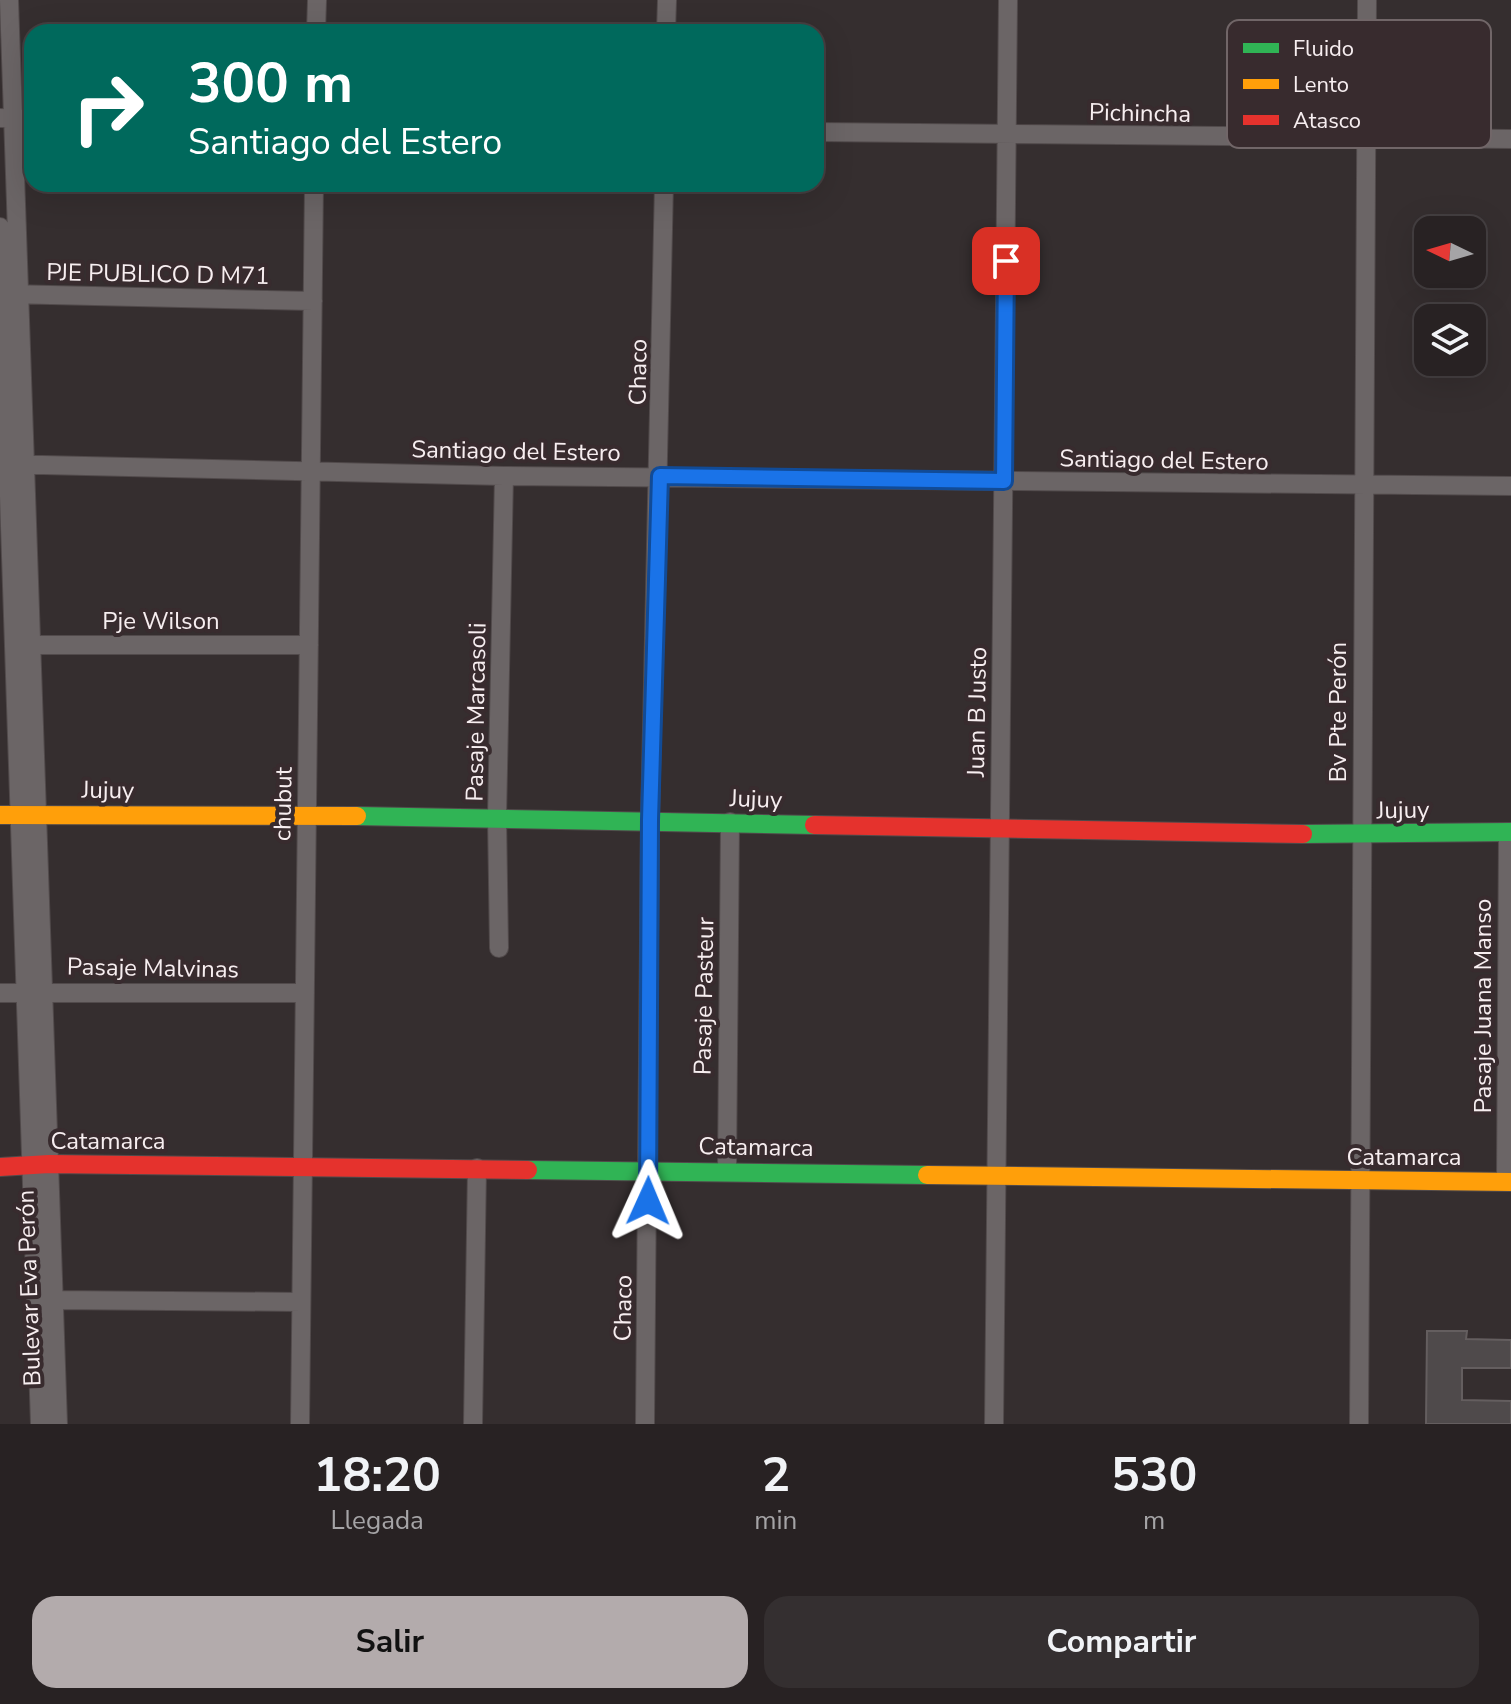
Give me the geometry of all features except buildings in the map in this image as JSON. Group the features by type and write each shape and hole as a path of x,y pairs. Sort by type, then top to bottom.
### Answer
{"street":[{"name":"Bulevar Eva Perón","path":"9,0 15,119 6,609 23,645"},
{"path":"316,24 317,0"},
{"path":"666,24 667,0"},
{"name":"Juan B Justo","path":"994,1424 1008,0"},
{"name":"Bv Pte Perón","path":"1367,0 1367,20"},
{"name":"Pichincha","path":"824,132 1227,138"},
{"name":"Pichincha","path":"1491,139 1511,139"},
{"name":"Bv Pte Perón","path":"1359,1424 1365,148"},
{"name":"chubut","path":"300,1424 314,192"},
{"name":"Chaco","path":"645,1424 650,820 664,192"},
{"name":"Bulevar Eva Perón","path":"0,227 11,294"},
{"name":"PJE PUBLICO D M71","path":"11,294 313,301"},
{"name":"Bulevar Eva Perón","path":"11,464 23,645 40,1164 40,1424"},
{"name":"Santiago del Estero","path":"11,464 504,476 1364,487 1511,486"},
{"name":"Pasaje Marcasoli","path":"499,948 497,817 504,476"},
{"name":"Pje Wilson","path":"23,645 309,645"},
{"name":"Jujuy","path":"0,815 497,817 1000,830 1362,835 1510,832"},
{"name":"Pasaje Pasteur","path":"727,1171 730,822"},
{"name":"Pasaje Juana Manso","path":"1508,1182 1510,832"},
{"name":"Pasaje Malvinas","path":"0,993 305,993"},
{"name":"Bulevar Eva Perón","path":"40,1164 54,1300 58,1424"},
{"name":"Catamarca","path":"0,1167 40,1164 648,1169 1508,1182"},
{"path":"473,1424 477,1168"},
{"path":"54,1300 301,1302"}],"traffic: fast":[{"path":"357,816 814,825"},
{"path":"1303,834 1511,832"},
{"path":"528,1170 927,1175"}],"traffic: slow":[{"path":"0,815 357,816"},
{"path":"927,1175 1511,1182"}],"traffic: jam":[{"path":"814,825 1303,834"},
{"path":"0,1167 49,1164 528,1170"}],"route":[{"path":"648,1201 650,820 660,476 1004,481 1006,261"}]}
